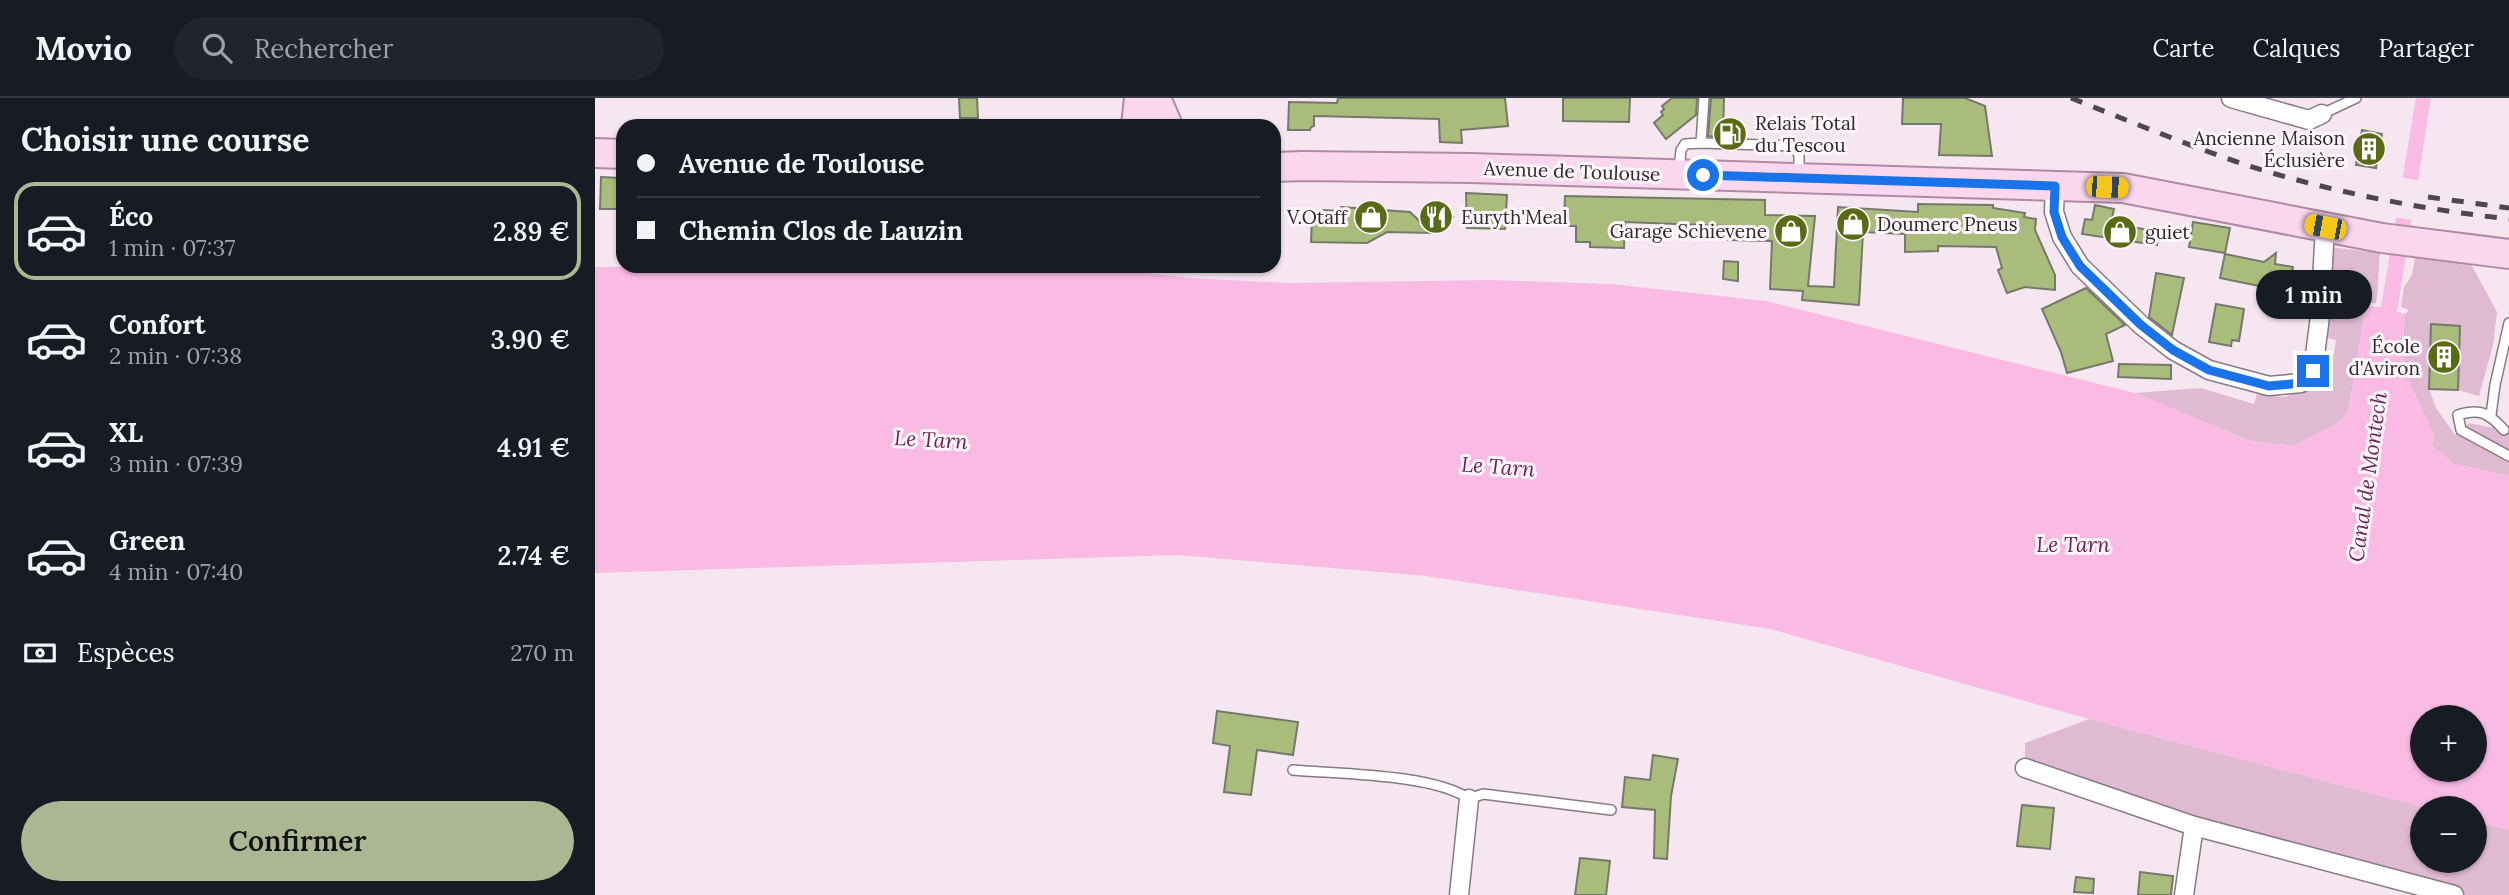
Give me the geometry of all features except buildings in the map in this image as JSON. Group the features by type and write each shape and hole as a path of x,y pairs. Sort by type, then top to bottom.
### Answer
{"main road":[{"path":"1137,119 1139,98"},
{"path":"1156,98 1165,119"},
{"path":"595,153 616,154"},
{"name":"Avenue de Toulouse","path":"1281,163 1303,166"},
{"name":"Avenue de Toulouse","path":"1281,167 1679,174 2123,188 2382,238 2466,247"},
{"path":"2466,247 2509,254"},
{"path":"2466,247 2509,265"}],"street":[{"path":"2231,98 2309,120 2322,114"},
{"path":"2055,186 2054,212 2062,237 2080,266 2141,325 2173,350 2209,370 2269,386 2301,383 2313,371 2320,316 2325,227"},
{"path":"2025,768 2194,826 2454,895"},
{"path":"1459,895 1469,799"},
{"path":"2184,895 2194,826"}],"lane":[{"path":"1701,143 1703,98"},
{"path":"2322,114 2356,98"},
{"path":"1679,174 1681,150 1685,144 1792,146 1799,154 1800,178"},
{"path":"2491,415 2509,323"},
{"path":"2504,430 2491,415 2470,411 2458,415 2462,430 2509,456"},
{"path":"1293,770 1444,786 1459,791 1469,799 1483,794 1612,810"}],"shaded area":[{"path":"2330,247 2380,253 2376,303 2365,303 2349,407 2343,418 2333,426 2293,446 2250,441 2135,393 2201,388 2254,404 2257,394 2285,397 2312,386 2322,390 2331,372 2336,340 2321,336"},
{"path":"2415,258 2458,260 2472,266 2497,312 2493,345 2479,396 2458,390 2459,325 2431,325 2429,389 2436,408 2455,435 2469,423 2509,431 2509,476 2454,464 2432,446 2434,435 2409,382 2402,351 2405,314 2409,310 2401,307 2404,287 2412,275"},
{"path":"2089,719 2410,804 2410,873 2487,873 2487,824 2509,830 2509,895 2454,895 2025,768 2025,743"}],"water":[{"name":"Le Tarn","path":"2416,98 2431,98 2397,312 2405,314 2402,351 2409,382 2434,435 2432,446 2454,464 2509,476 2509,830 2487,824 2487,796 2410,796 2410,804 2089,719 1770,629 1426,576 1179,555 595,573 595,267 616,267 616,273 1148,273 1289,283 1492,280 1611,284 1766,301 2135,393 2250,441 2293,446 2333,426 2343,418 2349,407 2366,306 2381,307"}],"pier":[{"path":"2399,177 2421,181 2415,220 2393,217"}],"railway":[{"path":"2071,98 2202,149 2278,175 2376,198 2509,219"},
{"path":"2428,197 2509,208"}],"place":[{"name":"Relais Total du Tescou","path":"1730,134"},
{"name":"Ancienne Maison Éclusière","path":"2369,149"},
{"name":"V.Otaff","path":"1371,217"},
{"name":"Euryth'Meal","path":"1436,217"},
{"name":"Doumerc Pneus","path":"1853,224"},
{"name":"Garage Schievene","path":"1791,231"},
{"name":"guiet","path":"2120,232"},
{"name":"École d'Aviron","path":"2444,357"}],"route":[{"path":"1703,175 2055,186 2054,212 2062,237 2080,266 2141,325 2173,350 2209,370 2269,386 2301,383 2313,371"}],"water label":[{"name":"Canal de Montech","path":"2368,477"}]}
